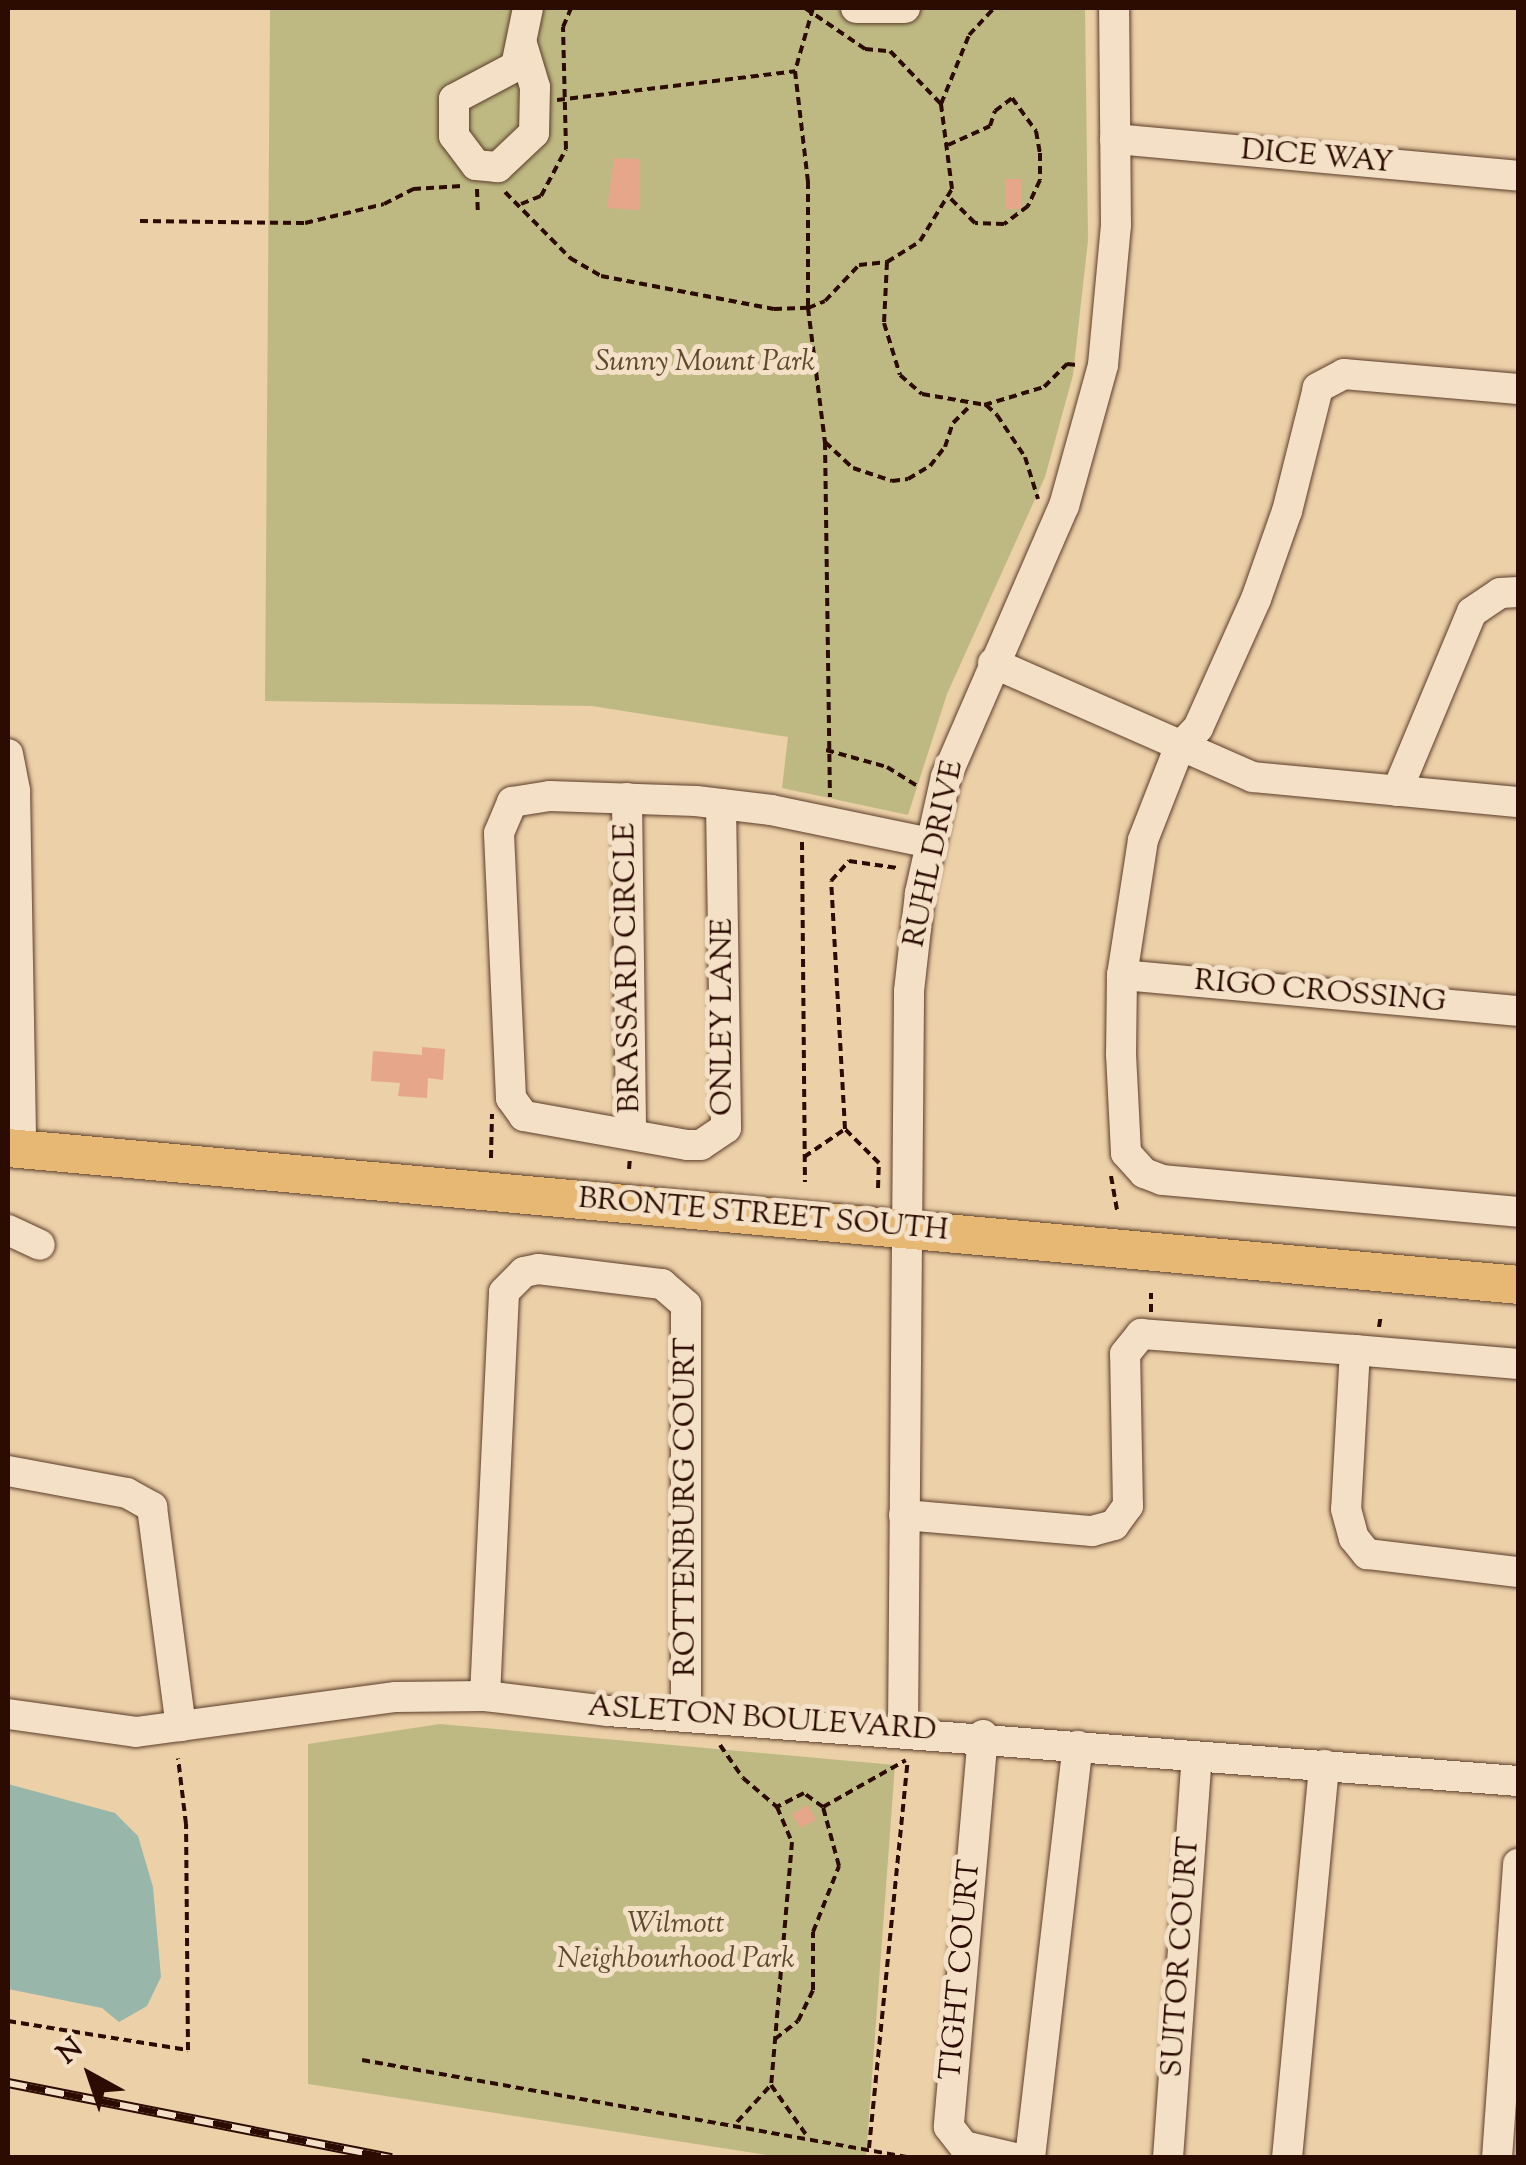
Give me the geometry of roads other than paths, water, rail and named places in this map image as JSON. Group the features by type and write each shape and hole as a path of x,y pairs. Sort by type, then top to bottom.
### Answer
{"main road":[{"name":"BRONTE STREET SOUTH","path":"14,1148 1518,1285"}],"street":[{"path":"522,44 528,8"},
{"path":"856,8 904,8"},
{"name":"RUHL DRIVE","path":"908,1740 904,1516 909,991 927,858 946,777 992,663 1064,506 1103,365 1116,226 1114,8"},
{"name":"DICE WAY","path":"1115,139 1518,176"},
{"path":"1518,389 1344,374 1318,388 1287,511 1256,599 1198,728 1179,748 1143,840 1122,974 1124,1137 1126,1153 1144,1173 1162,1180 1518,1212"},
{"path":"1398,791 1472,612 1500,593 1518,592"},
{"path":"992,663 1179,748 1253,777 1518,802"},
{"path":"8,754 15,791 14,1148"},
{"name":"BRASSARD CIRCLE","path":"626,798 631,1132 524,1116 511,1098 501,817 512,802 530,796 626,798 722,804 816,819 927,858"},
{"name":"ONLEY LANE","path":"631,1132 701,1145 726,1128 722,804"},
{"name":"RIGO CROSSING","path":"1122,974 1518,1010"},
{"path":"8,1230 40,1245"},
{"name":"ROTTENBURG COURT","path":"486,1696 504,1292 524,1272 538,1268 662,1284 686,1306 692,1714"},
{"path":"904,1516 1092,1531 1114,1524 1128,1506 1124,1354 1141,1334 1518,1364"},
{"path":"1356,1350 1346,1509 1354,1538 1385,1560 1518,1572"},
{"path":"8,1471 126,1493 152,1507 181,1726"},
{"name":"ASLETON BOULEVARD","path":"8,1714 100,1732 181,1726 396,1697 486,1696 692,1714 908,1740 983,1735 1197,1757 1518,1782"},
{"name":"TIGHT COURT","path":"983,1735 949,2127 964,2146 1015,2158"},
{"path":"1030,2158 1078,1746"},
{"name":"SUITOR COURT","path":"1168,2158 1197,1757"},
{"path":"1288,2158 1324,1766"},
{"path":"1497,2158 1518,1864"}],"railway":[{"path":"8,2083 392,2158"}],"park label":[{"name":"Sunny Mount Park","path":"705,363"},
{"name":"Wilmott Neighbourhood Park","path":"676,1942"}]}
